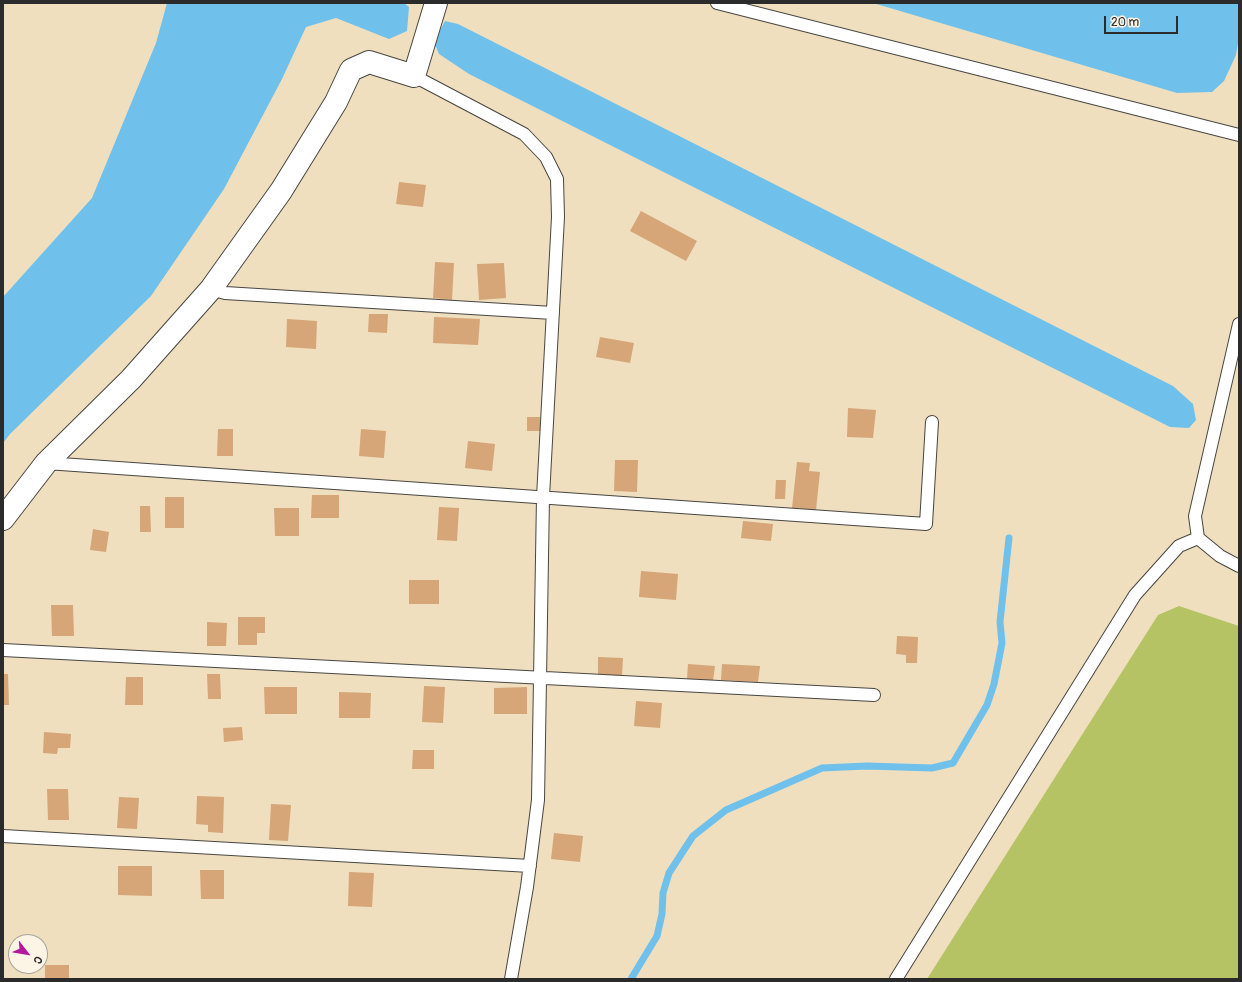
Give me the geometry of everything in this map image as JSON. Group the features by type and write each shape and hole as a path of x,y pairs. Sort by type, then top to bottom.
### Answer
{"street":[{"path":"3,519 46,463 131,379 211,289 281,191 336,102 351,70 369,62 414,76 436,3"}],"lane":[{"path":"717,3 1239,135"},
{"path":"414,76 524,134 546,158 557,179 558,217 543,497 538,800 530,866 511,979"},
{"path":"211,289 225,293 553,313"},
{"path":"1239,324 1195,516 1198,538 1220,556 1239,566"},
{"path":"46,463 926,524 932,422"},
{"path":"896,979 1135,594 1179,546 1198,538"},
{"path":"3,650 874,696"},
{"path":"3,836 530,866"}],"green space":[{"path":"1179,606 1239,626 1239,979 927,979 1158,615"}],"water":[{"path":"167,3 404,3 409,7 407,31 389,39 336,18 306,27 282,79 224,189 151,296 10,434 3,443 3,297 92,198 156,43"},
{"path":"873,3 1239,3 1239,37 1236,55 1224,81 1212,92 1177,93"},
{"path":"445,21 458,24 1173,386 1193,404 1196,420 1189,428 1170,427 469,74 439,54 434,42"}],"building":[{"path":"399,182 426,185 423,207 396,204"},
{"path":"641,211 697,241 686,261 630,231"},
{"path":"435,262 454,263 452,300 433,298"},
{"path":"504,263 506,298 479,300 477,264"},
{"path":"369,314 388,314 387,333 368,332"},
{"path":"434,317 480,319 478,345 433,343"},
{"path":"287,319 317,321 316,349 286,347"},
{"path":"600,337 634,343 630,363 596,357"},
{"path":"848,408 876,410 873,438 847,437"},
{"path":"527,417 540,417 540,431 527,431"},
{"path":"218,429 233,429 233,456 217,456"},
{"path":"361,429 386,431 384,458 359,456"},
{"path":"468,441 495,444 492,471 465,468"},
{"path":"615,460 638,460 637,492 614,491"},
{"path":"797,462 810,463 809,471 820,472 816,510 792,508"},
{"path":"776,480 786,480 785,499 775,499"},
{"path":"312,495 339,495 339,518 311,518"},
{"path":"165,497 184,497 184,528 165,528"},
{"path":"140,506 150,506 151,532 140,532"},
{"path":"439,507 459,508 457,541 437,540"},
{"path":"274,508 299,508 299,536 275,536"},
{"path":"743,521 773,524 771,541 741,538"},
{"path":"93,529 109,532 106,552 90,550"},
{"path":"641,571 678,574 676,600 639,597"},
{"path":"409,580 439,580 439,604 409,604"},
{"path":"51,605 73,605 74,636 52,636"},
{"path":"238,617 265,617 265,633 257,633 257,645 238,645"},
{"path":"207,622 227,623 226,646 207,646"},
{"path":"897,636 918,637 917,663 906,663 906,655 896,654"},
{"path":"598,657 623,658 622,676 598,675"},
{"path":"688,664 715,666 713,681 687,679"},
{"path":"722,664 760,666 758,682 721,680"},
{"path":"3,674 8,674 9,705 3,705"},
{"path":"207,674 220,674 221,699 208,699"},
{"path":"126,677 143,677 143,705 125,705"},
{"path":"424,686 445,687 443,723 422,722"},
{"path":"264,687 297,687 297,714 265,714"},
{"path":"527,687 527,714 494,714 494,688"},
{"path":"339,692 371,693 370,718 339,718"},
{"path":"636,701 662,703 660,728 634,726"},
{"path":"242,727 243,740 224,742 223,728"},
{"path":"44,732 71,734 70,748 58,748 57,754 43,753"},
{"path":"413,750 434,750 434,769 412,769"},
{"path":"47,789 68,789 69,820 48,820"},
{"path":"197,796 224,797 223,833 208,832 208,825 196,824"},
{"path":"119,797 139,798 137,829 117,828"},
{"path":"271,804 291,805 288,841 269,840"},
{"path":"554,833 583,836 580,862 551,859"},
{"path":"118,866 152,866 152,896 118,895"},
{"path":"200,870 224,870 224,899 201,899"},
{"path":"349,872 374,873 372,907 348,906"},
{"path":"48,965 69,965 69,979 45,979 45,974 48,974"}],"waterway":[{"path":"631,979 657,936 662,914 663,893 669,873 693,836 726,810 822,768 867,766 932,768 953,763 987,705 994,684 1002,643 1000,622 1009,538"}]}
